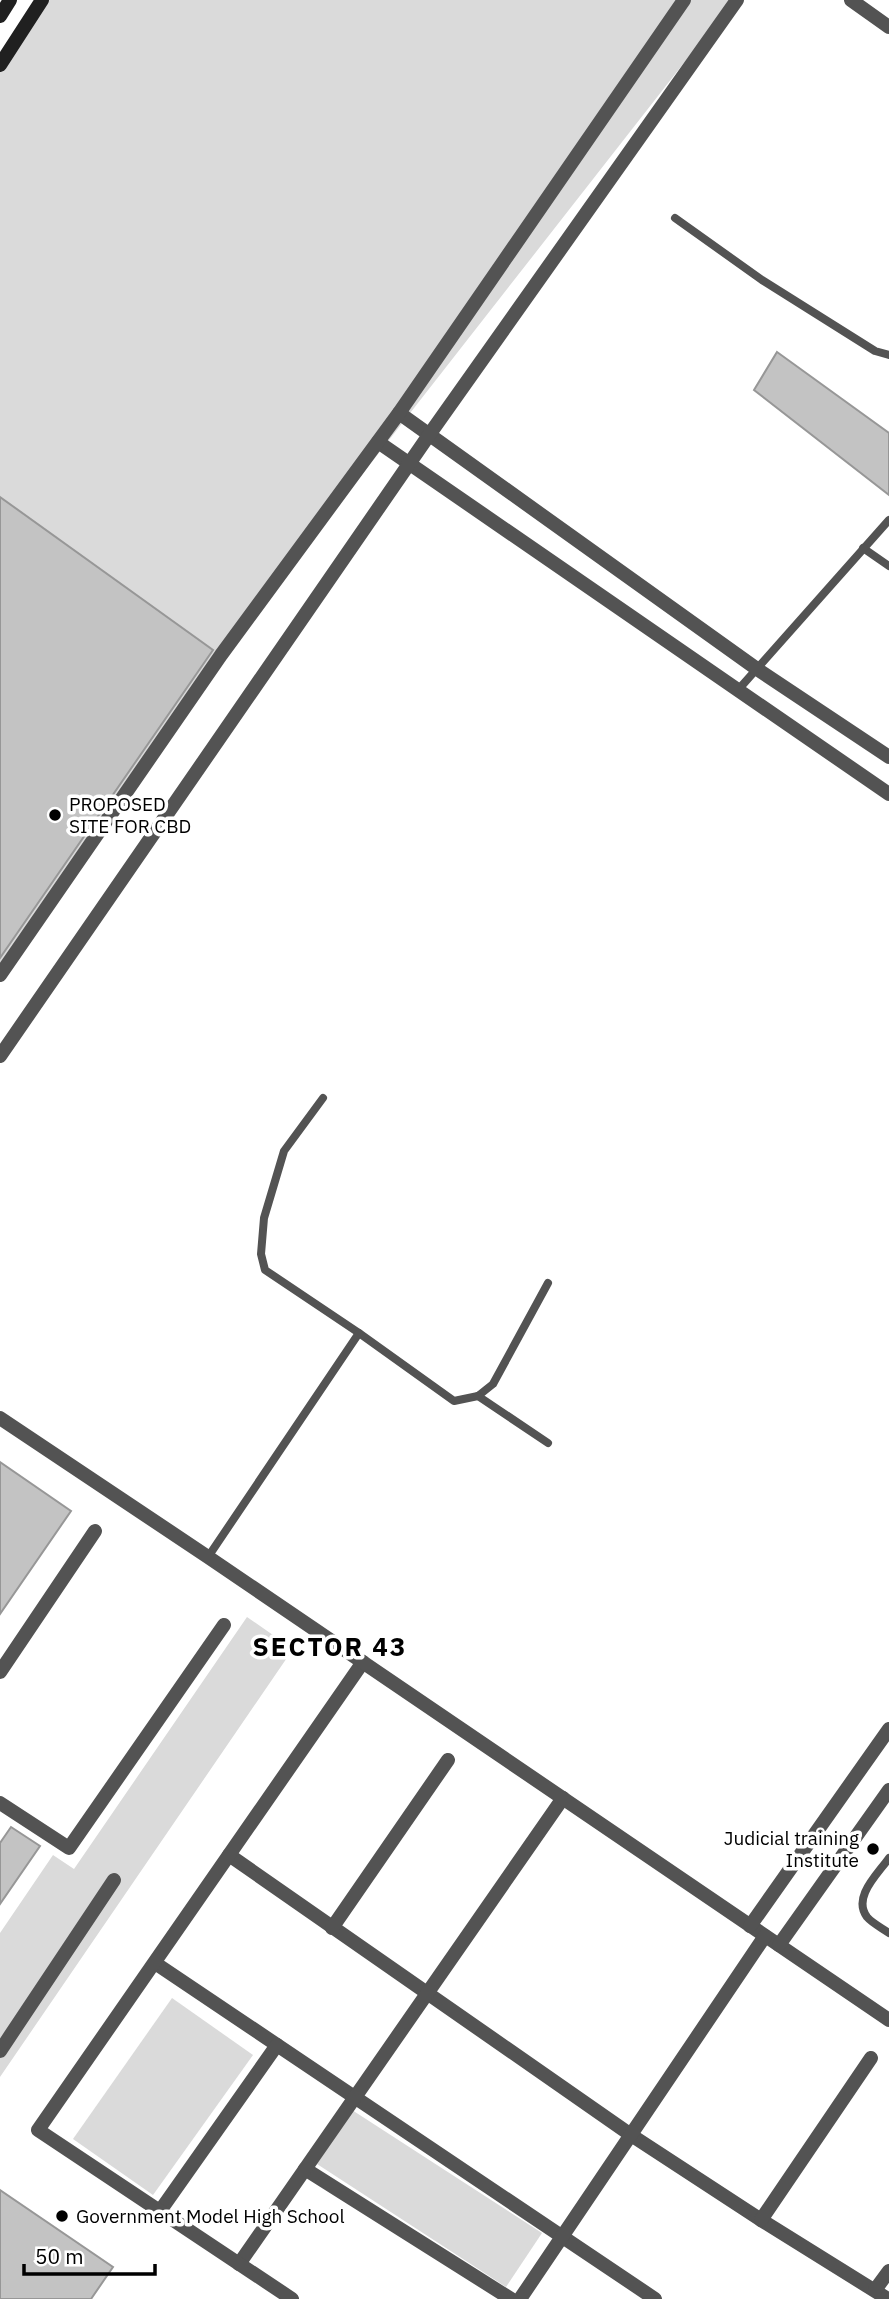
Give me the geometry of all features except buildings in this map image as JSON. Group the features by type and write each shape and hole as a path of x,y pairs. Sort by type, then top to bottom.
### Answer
{"main road":[{"path":"0,16 10,0"},
{"path":"0,65 42,0"}],"street":[{"path":"0,975 220,655 399,413 684,0"},
{"path":"0,1055 409,463 737,0"},
{"path":"850,0 889,27"},
{"path":"399,413 757,669 889,757"},
{"path":"378,442 889,794"},
{"path":"0,1418 208,1556 889,2020"},
{"path":"0,1672 95,1531"},
{"path":"2,1809 69,1849 224,1625"},
{"path":"292,2299 38,2130 363,1662"},
{"path":"750,1926 889,1729"},
{"path":"332,1928 449,1760"},
{"path":"779,1945 889,1790"},
{"path":"239,2264 564,1798"},
{"path":"229,1856 631,2135 888,2299"},
{"path":"0,2051 114,1880"},
{"path":"520,2299 765,1936"},
{"path":"155,1962 655,2299"},
{"path":"160,2211 277,2045"},
{"path":"761,2220 872,2058"},
{"path":"305,2169 511,2299"},
{"path":"875,2290 889,2271"}],"lane":[{"path":"675,218 762,280 875,351 889,355"},
{"path":"738,690 889,520"},
{"path":"863,548 889,566"},
{"path":"323,1098 284,1151 264,1218 261,1254 265,1270 454,1401 478,1396 493,1384 548,1283"},
{"path":"208,1556 359,1333"},
{"path":"478,1396 548,1443"},
{"path":"889,1858 863,1895 862,1907 867,1918 889,1933"}],"shaded area":[{"path":"42,0 733,0 221,655 0,975 0,65"},
{"path":"247,1617 293,1649 0,2077 0,1933 53,1855 74,1869"},
{"path":"172,1998 253,2055 153,2195 73,2139"},
{"path":"352,2110 542,2233 506,2287 317,2164"}],"place":[{"name":"PROPOSED SITE FOR CBD","path":"55,815"},
{"name":"Judicial training Institute","path":"873,1849"},
{"name":"Government Model High School","path":"62,2216"}],"district":[{"name":"SECTOR 43","path":"330,1646"}]}
